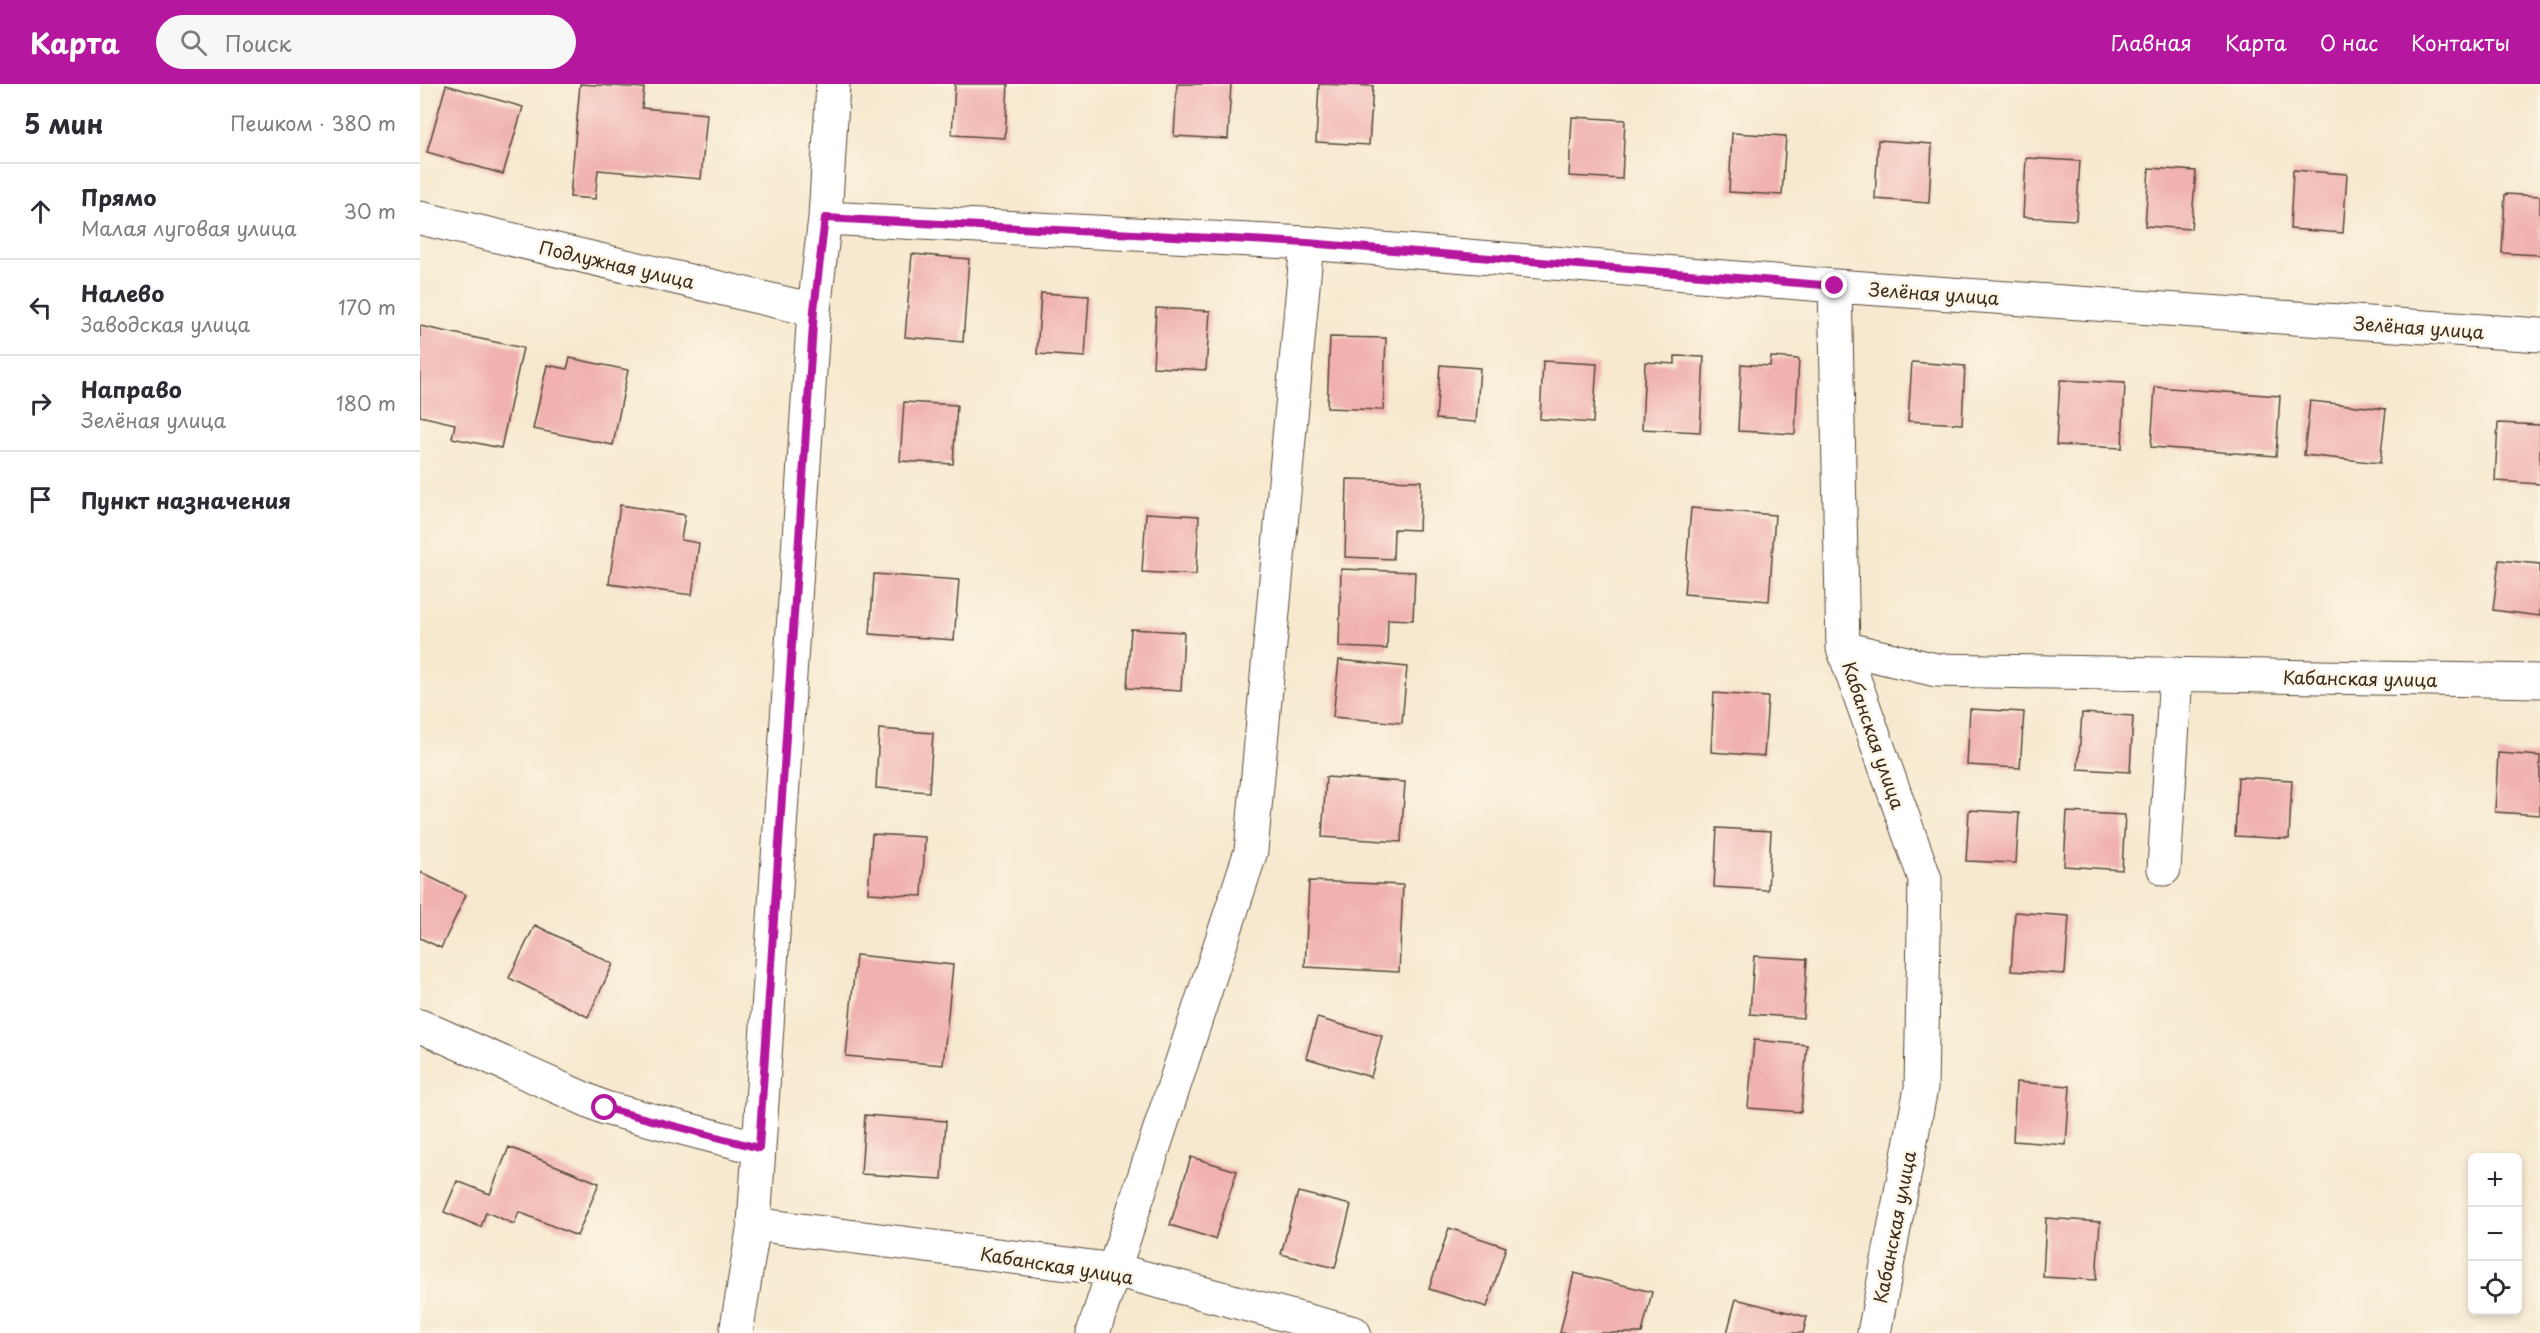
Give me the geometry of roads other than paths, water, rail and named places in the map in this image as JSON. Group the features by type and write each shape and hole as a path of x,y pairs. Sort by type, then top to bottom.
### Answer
{"street":[{"path":"736,1333 753,1224 759,1148 814,310 825,218 833,84"},
{"name":"Подлужная улица","path":"420,218 814,310"},
{"name":"Зелёная улица","path":"825,218 1307,243 1835,286 2540,335"},
{"path":"1093,1333 1251,851 1307,243"},
{"path":"1835,286 1844,648"},
{"name":"Кабанская улица","path":"1844,648 1936,670 2540,681"},
{"name":"Кабанская улица","path":"1844,648 1925,879 1922,1088 1874,1333"},
{"path":"2164,869 2176,675"},
{"path":"420,1026 605,1108 759,1148"},
{"name":"Кабанская улица","path":"753,1224 1115,1270 1354,1333"}]}
